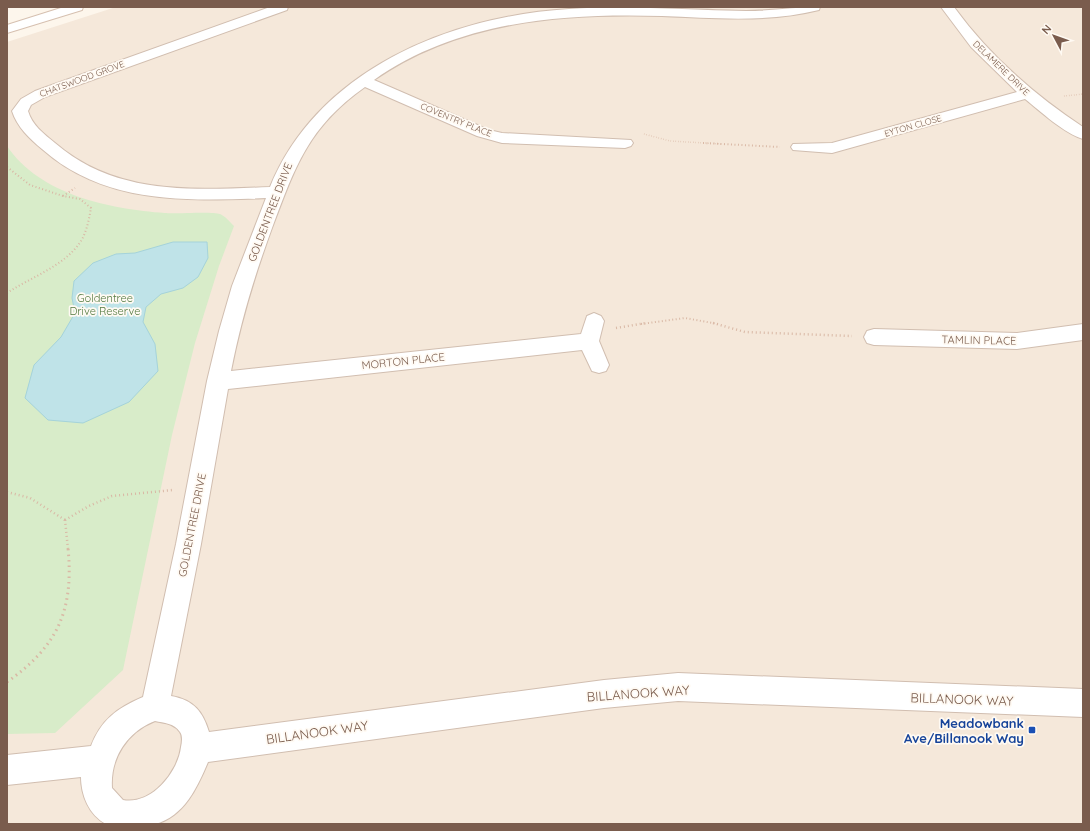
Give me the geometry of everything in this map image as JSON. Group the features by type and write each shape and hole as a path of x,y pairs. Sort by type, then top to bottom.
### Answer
{"street":[{"path":"7,29 76,7"},
{"name":"CHATSWOOD GROVE","path":"276,192 191,195 129,188 100,178 62,159 48,148 23,120 20,111 26,102 40,94 282,7"},
{"name":"GOLDENTREE DRIVE","path":"155,707 200,488 218,381 235,306 276,192 291,159 309,131 334,103 363,81 398,59 434,43 472,30 541,11 720,11 785,13 814,7"},
{"name":"DELAMERE DRIVE","path":"947,7 972,40 1004,74 1027,94 1083,134"},
{"name":"COVENTRY PLACE","path":"363,81 483,132 502,138 627,140"},
{"name":"EYTON CLOSE","path":"799,147 832,148 1027,94"},
{"path":"591,330 599,365"},
{"name":"MORTON PLACE","path":"218,381 591,330"},
{"name":"TAMLIN PLACE","path":"874,337 1017,341 1083,332"},
{"name":"BILLANOOK WAY","path":"196,748 604,694 678,687 1083,703"},
{"path":"155,707 169,707 181,712 190,720 196,733 196,748 193,764 185,780 174,795 161,806 130,820 116,814 105,805 98,793 96,777 99,760 106,745 128,720 141,712 155,707"},
{"path":"7,770 99,760"}],"path":[{"path":"627,140 649,134 670,141 799,147"},
{"path":"7,167 30,185 63,196 80,199 91,208 89,225 77,247 53,267 7,293"},
{"path":"591,330 626,328 655,321 684,318 716,323 745,332 777,335 874,337"},
{"path":"65,520 89,506 112,496 200,488"},
{"path":"7,492 30,498 65,520"},
{"path":"7,682 24,670 53,640 65,609 70,572 65,520"}],"shaded area":[{"path":"116,7 1083,7 1083,824 7,824 7,42"}],"green space":[{"name":"Goldentree Drive Reserve","path":"7,146 21,163 38,177 57,188 78,196 122,208 144,211 170,213 216,213 224,216 234,226 219,266 195,343 172,435 123,670 55,733 7,734"}],"water":[{"path":"173,242 207,242 208,258 198,277 183,288 161,294 146,307 143,322 155,344 158,371 129,402 83,423 48,420 25,398 34,365 61,337 75,313 72,298 74,281 93,263 116,254 135,253"}],"place":[{"name":"Meadowbank Ave/Billanook Way","path":"1032,730"}]}
